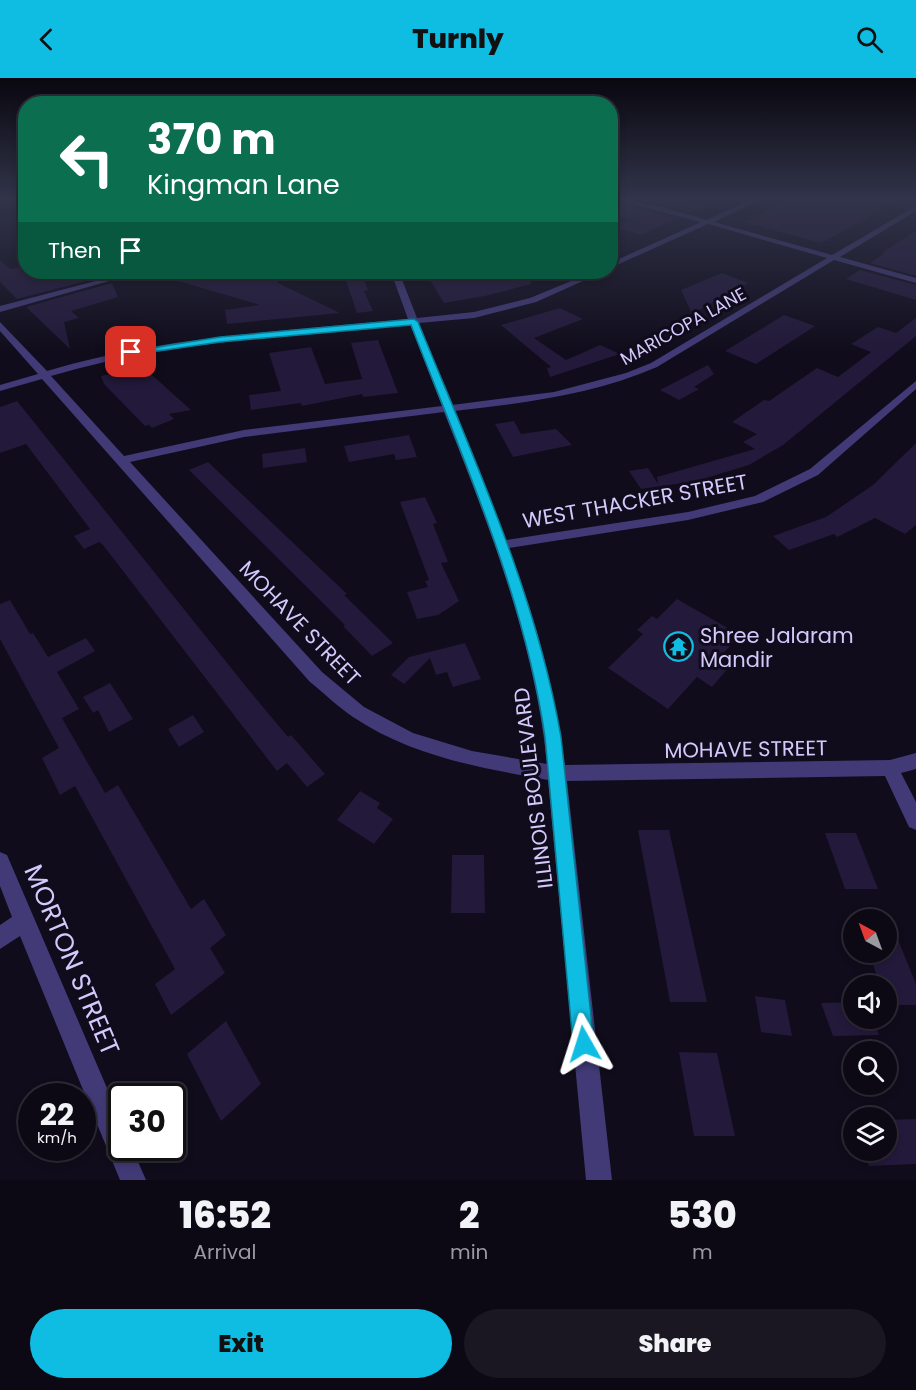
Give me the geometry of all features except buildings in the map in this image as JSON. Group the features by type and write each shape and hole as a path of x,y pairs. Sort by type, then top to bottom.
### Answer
{"street":[{"path":"618,262 647,249"},
{"path":"804,249 916,281"},
{"name":"MARICOPA LANE","path":"123,460 170,446 230,434 556,395 623,379 654,365 848,249"},
{"path":"0,309 111,279"},
{"name":"ILLINOIS BOULEVARD","path":"398,279 502,545 545,689 599,1180"},
{"path":"0,388 91,361 172,345 474,315 519,304 582,279"},
{"name":"MOHAVE STREET","path":"0,325 316,677 358,712 408,739 443,752 555,773 890,768 916,761"},
{"name":"WEST THACKER STREET","path":"502,545 688,516 759,499 800,481 823,466 916,384"},
{"path":"890,768 916,821"},
{"name":"MORTON STREET","path":"0,862 134,1180"},
{"path":"0,938 24,921"}],"place":[{"name":"Shree Jalaram Mandir","path":"679,647"}],"route":[{"path":"131,352 172,345 414,322 502,545 537,654 553,737 584,1044"}]}
